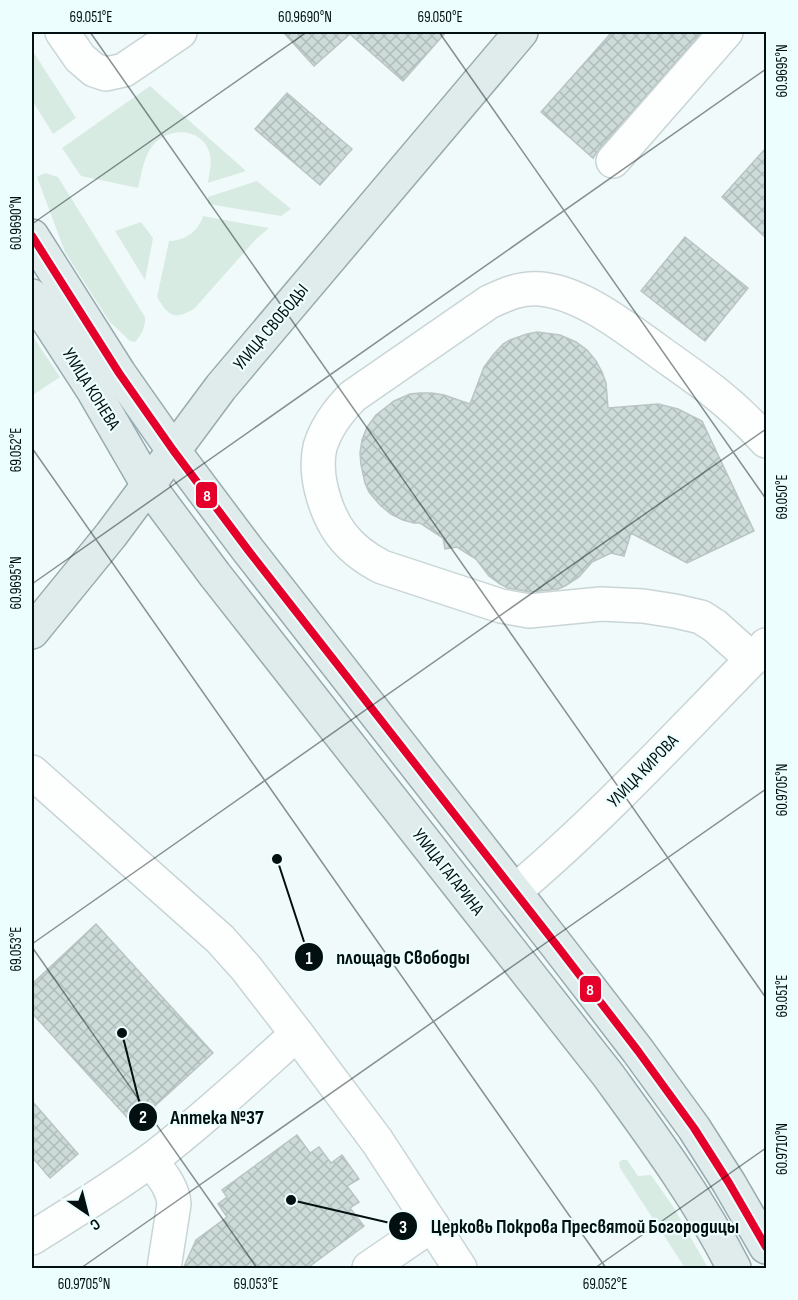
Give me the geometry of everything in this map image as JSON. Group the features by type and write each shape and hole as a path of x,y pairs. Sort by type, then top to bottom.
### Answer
{"main road":[{"name":"УЛИЦА СВОБОДЫ","path":"32,632 111,535 221,387 521,32"},
{"name":"УЛИЦА КОНЕВА","path":"32,236 118,373 173,450"},
{"name":"УЛИЦА КОНЕВА","path":"32,296 93,390 148,485"},
{"path":"173,450 248,550 638,1051 694,1128 766,1247"},
{"name":"УЛИЦА ГАГАРИНА","path":"148,485 215,576 608,1075 681,1178 734,1269"}],"street":[{"path":"62,32 80,58 94,70 106,74 124,70 180,32"},
{"path":"613,161 726,32"},
{"path":"759,652 701,617 675,611 643,606 601,604 529,612 501,606 382,567 354,549 338,530 324,500 319,479 318,460 328,426 353,396 489,302 508,292 525,289 556,291 618,322 714,391 747,420 766,441"},
{"name":"УЛИЦА КИРОВА","path":"515,891 551,861 602,812 759,652"},
{"path":"32,772 220,939 246,968 377,1141 460,1269"},
{"path":"32,1238 151,1160 297,1034"},
{"path":"151,1160 174,1197 164,1269"},
{"path":"369,1269 432,1225"}],"green space":[{"path":"32,50 76,118 53,134 32,100"},
{"path":"150,86 246,171 208,183 211,162 207,146 194,135 177,132 161,138 150,149 138,188 81,176 62,148"},
{"path":"45,173 58,177 145,317 143,331 135,342 130,341 109,321 65,252 37,177"},
{"path":"257,181 291,209 281,216 208,204 208,197"},
{"path":"203,216 269,228 256,239 194,309 181,315 172,314 164,308 157,297 169,241 190,234 198,227"},
{"path":"141,222 153,238 145,280 115,231"},
{"path":"32,335 60,377 33,395 32,393"},
{"path":"627,1160 638,1176 651,1175 674,1208 708,1268 685,1268 620,1168 619,1162"}],"building":[{"path":"283,32 446,32 403,81 350,34 314,66"},
{"path":"612,32 702,32 593,158 541,112"},
{"path":"287,93 352,149 320,185 255,129"},
{"path":"766,148 766,238 722,197"},
{"path":"685,237 748,288 705,341 641,291"},
{"path":"537,332 560,335 587,350 596,361 606,383 608,408 658,404 678,409 702,421 754,531 687,563 631,533 624,556 611,553 592,562 579,577 565,586 530,592 508,588 500,584 489,576 476,559 457,547 445,549 443,538 420,523 403,520 391,514 380,505 365,483 360,453 367,427 376,415 394,401 410,394 444,395 470,404 484,367 503,344"},
{"path":"96,924 213,1053 134,1125 32,1013 32,984"},
{"path":"32,1101 78,1154 50,1178 32,1157"},
{"path":"297,1135 310,1153 319,1147 331,1163 342,1155 359,1179 347,1186 359,1202 350,1208 364,1226 306,1269 183,1269 196,1240 227,1217 218,1204 227,1197 222,1190"}],"transit line":[{"name":"8","path":"32,236 119,373 173,450 248,550 638,1051 694,1128 766,1247"}],"place":[{"name":"площадь Свободы","path":"277,859"},
{"name":"Аптека №37","path":"122,1033"},
{"name":"Церковь Покрова Пресвятой Богородицы","path":"291,1200"}]}
